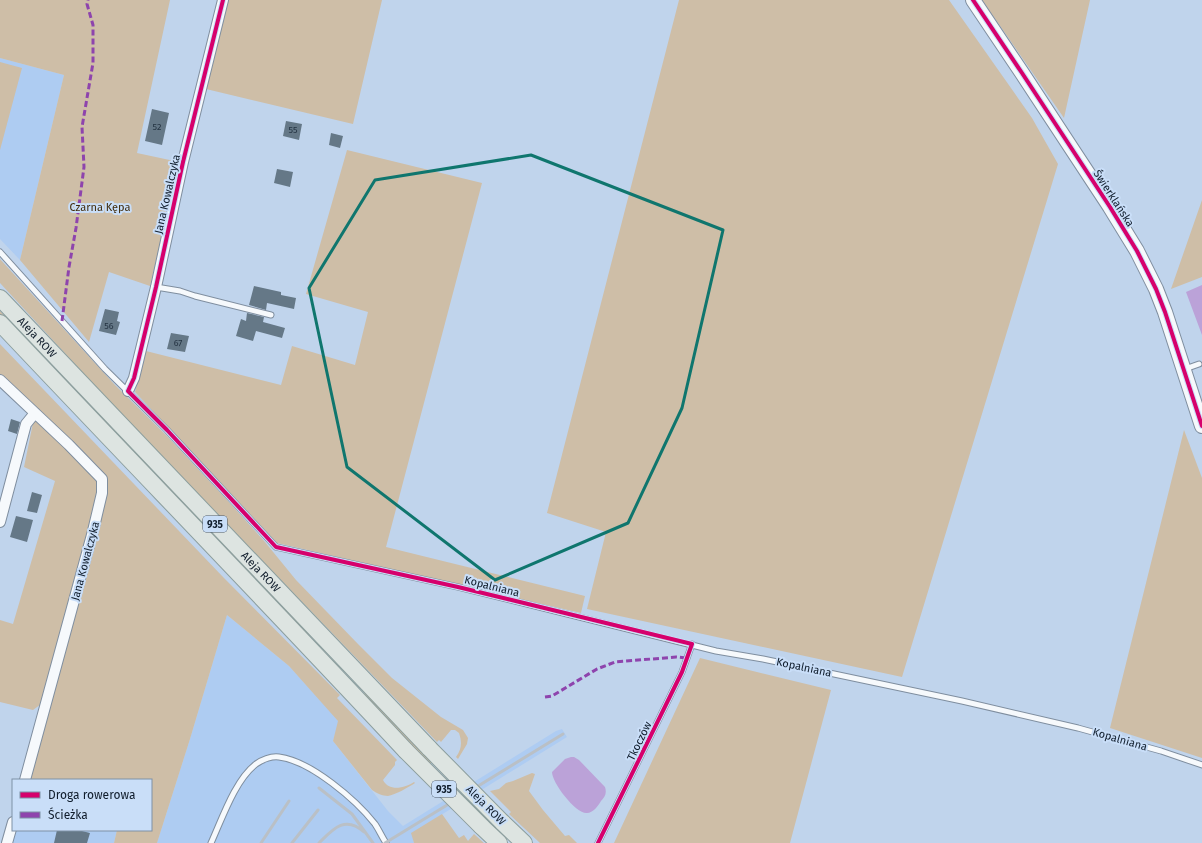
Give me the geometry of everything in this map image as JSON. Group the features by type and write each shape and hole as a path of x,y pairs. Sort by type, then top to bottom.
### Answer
{"main road":[{"name":"Aleja ROW","path":"0,298 430,749 524,843"},
{"name":"Aleja ROW","path":"0,322 406,751 499,843"}],"street":[{"name":"Jana Kowalczyka","path":"128,391 134,378 156,287 173,204 223,0"},
{"name":"Świerklańska","path":"973,0 1102,194 1137,251 1161,301 1202,426"},
{"name":"Jana Kowalczyka","path":"0,380 69,445 102,479 102,493 94,531 25,779"},
{"path":"0,522 26,424 35,413"},
{"path":"7,843 12,826"}],"lane":[{"name":"Kopalniana","path":"0,252 105,369 167,430 276,547 458,587 716,651 762,658 962,701 1078,728 1161,751 1202,765"},
{"path":"156,287 180,291 271,315"},
{"path":"1184,370 1200,364"},
{"name":"Tkoczów","path":"598,843 682,672 692,644"},
{"path":"210,843 239,784 247,773 257,763 268,758 278,757 292,760 307,767 335,785 356,802 376,825 386,843"}],"highlighted area":[{"path":"531,155 723,230 682,408 628,523 495,580 347,467 309,288 375,180"}],"shaded area":[{"path":"0,58 64,75 20,260 0,239"},
{"path":"1202,285 1202,335 1186,292"},
{"path":"227,615 289,666 339,721 333,741 388,811 403,826 556,731 562,729 567,737 412,833 414,843 157,843"},
{"path":"571,757 579,760 606,789 604,798 595,809 589,813 582,812 577,809 565,797 553,777 552,772 565,759"},
{"path":"16,831 117,831 114,843 13,843"}],"green space":[{"name":"Czarna Kępa","path":"0,0 170,0 137,153 179,162 150,286 109,272 89,342 20,260 64,75 0,58"},
{"path":"228,0 382,0 353,124 206,89"},
{"path":"679,0 949,0 1032,118 1058,164 902,677 587,609 606,532 547,513"},
{"path":"982,0 1090,0 1064,118"},
{"path":"0,62 22,68 0,150"},
{"path":"347,150 482,183 386,547 585,596 581,613 277,543 135,392 146,351 281,385 292,346 355,365 368,312 306,294"},
{"path":"1202,200 1202,277 1171,289"},
{"path":"0,259 115,385 168,437 228,501 265,542 296,580 358,644 392,678 441,717 463,730 468,738 467,744 458,759 456,757 461,745 459,733 455,730 451,730 441,742 439,740 437,742 122,415 0,283"},
{"path":"0,311 309,634 307,636 0,316"},
{"path":"0,344 224,578 340,695 337,698 397,760 395,765 383,780 386,784 397,788 414,782 415,783 398,793 388,796 372,790 333,741 338,721 289,666 227,615 157,843 114,843 117,831 152,831 152,779 30,779 52,696 33,710 0,702 0,620 13,624 55,481 24,467 35,413 107,488 108,479 0,375"},
{"path":"1184,430 1202,478 1202,758 1110,728"},
{"path":"700,658 831,690 790,843 614,843"},
{"path":"365,693 433,762 429,764 363,695"},
{"path":"532,773 535,774 529,791 565,836 569,835 577,843 540,843 509,814 511,812 490,791 499,789 506,783"},
{"path":"442,814 459,838 464,835 468,841 474,834 484,843 414,843 411,833"}],"building":[{"path":"152,109 169,113 162,145 145,141"},
{"path":"286,121 302,124 299,140 283,136"},
{"path":"331,133 343,136 340,148 329,145"},
{"path":"277,169 293,172 290,187 274,183"},
{"path":"254,286 281,292 281,295 296,298 294,309 267,303 266,310 249,305"},
{"path":"105,309 119,312 117,321 120,322 116,335 99,331"},
{"path":"247,313 264,317 263,322 285,328 282,338 256,331 253,341 236,336 241,319 246,321"},
{"path":"171,333 189,336 185,352 167,349"},
{"path":"11,419 20,422 17,434 8,431"},
{"path":"32,492 42,495 37,513 27,511"},
{"path":"16,516 33,520 27,542 10,537"},
{"path":"57,831 82,831 90,833 87,843 54,843"}],"railway":[{"path":"385,843 563,734"},
{"path":"319,788 352,814 373,843"},
{"path":"261,843 289,801"},
{"path":"292,843 318,810"},
{"path":"319,843 334,829 345,824 357,827 364,832"}],"marked path":[{"path":"62,321 84,167 82,127 93,63 93,25 87,4 88,0"},
{"path":"545,697 552,696 597,669 615,662 676,657 687,658"}],"cycle path":[{"path":"223,0 183,162 156,287 134,378 128,391 167,430 276,547 458,587 692,644 682,672 598,843"},
{"path":"973,0 1110,207 1137,251 1156,289 1165,312 1202,426"}]}
